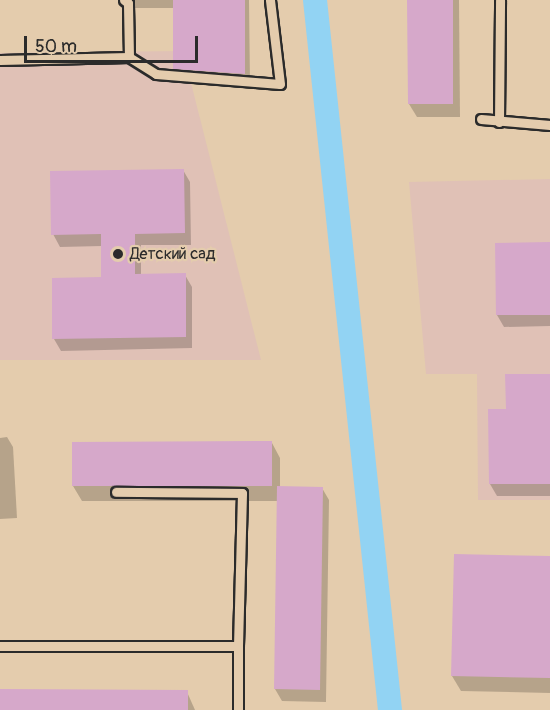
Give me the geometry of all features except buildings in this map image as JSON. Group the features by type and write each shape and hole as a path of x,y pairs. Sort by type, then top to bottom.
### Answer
{"lane":[{"path":"124,0 128,3 129,57"},
{"path":"0,60 129,57 156,74 280,84 270,0"},
{"path":"499,122 500,0"},
{"path":"481,119 550,125"},
{"path":"116,492 242,493 237,646 238,710"},
{"path":"0,646 237,646"}],"shaded area":[{"path":"183,51 261,360 0,360 0,53"},
{"path":"550,179 550,500 478,500 477,374 426,374 409,182"}],"waterway":[{"path":"315,0 390,710"}],"place":[{"name":"Детский сад","path":"118,254"}]}
